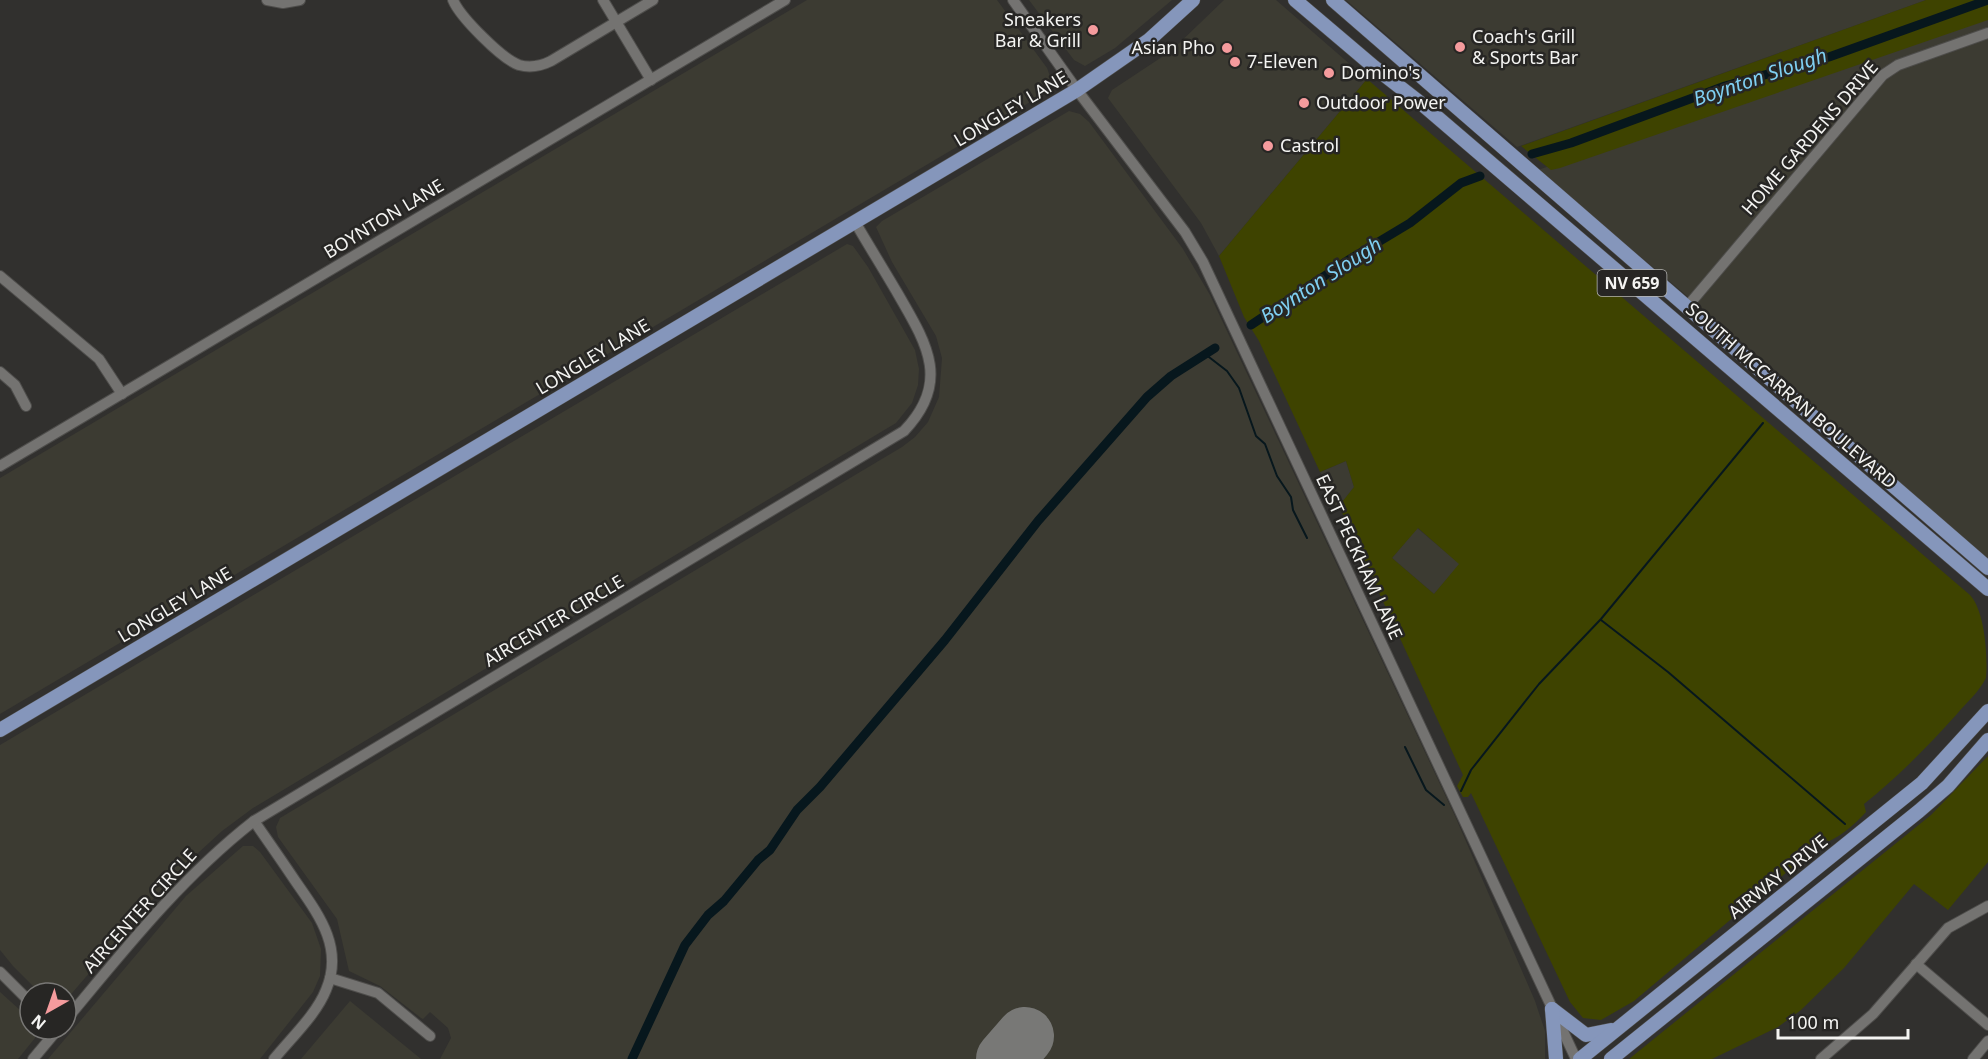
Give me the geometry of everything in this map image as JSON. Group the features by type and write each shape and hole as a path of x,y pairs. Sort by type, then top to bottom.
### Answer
{"main road":[{"name":"LONGLEY LANE","path":"0,730 1077,90 1149,40 1193,0"},
{"name":"SOUTH MCCARRAN BOULEVARD","path":"1295,0 1554,217 1988,589"},
{"name":"SOUTH MCCARRAN BOULEVARD","path":"1333,0 1988,568"},
{"path":"1554,217 1598,244 1667,303 1686,308"},
{"path":"1966,570 1988,599"},
{"path":"1972,729 1988,704"},
{"name":"AIRWAY DRIVE","path":"1578,1059 1907,796 1934,772 1988,711"},
{"name":"AIRWAY DRIVE","path":"1636,1039 1927,805 1954,780 1988,740"},
{"path":"1552,1008 1586,1035 1604,1034 1622,1026"},
{"path":"1552,1008 1556,1059"},
{"path":"1611,1059 1636,1039"},
{"path":"1618,1059 1636,1039"}],"street":[{"path":"267,0 283,3 300,0"},
{"path":"453,0 460,12 506,57 526,66 544,64 653,0"},
{"path":"603,0 651,80"},
{"name":"BOYNTON LANE","path":"0,466 785,0"},
{"name":"EAST PECKHAM LANE","path":"1013,0 1077,90 1185,232 1203,262 1552,1008 1578,1059"},
{"name":"HOME GARDENS DRIVE","path":"1686,308 1883,75 1898,65 1988,33"},
{"name":"AIRCENTER CIRCLE","path":"78,1006 173,893 198,868 254,821 904,431 926,399 931,374 928,351 923,337 855,222"},
{"path":"0,276 99,359 122,394"},
{"path":"0,372 15,385 26,406"},
{"path":"254,821 326,927 333,953 330,978 321,1000 274,1059"},
{"path":"1821,1059 1873,1014 1948,928 1988,906"},
{"path":"1916,964 1988,1025"},
{"path":"0,972 18,990"},
{"path":"330,978 378,993 430,1036"},
{"path":"33,1059 48,1041"},
{"path":"1973,1059 1988,1041"}],"shaded area":[{"path":"807,0 997,0 1047,68 1054,87 982,132 0,714 0,478"},
{"path":"1029,0 1172,0 1115,48 1085,66 1074,60"},
{"path":"1224,0 1276,0 1367,79 1219,256 1201,223 1108,98 1112,90 1171,51"},
{"path":"1346,0 1926,0 1517,147"},
{"path":"1988,12 1988,558 1835,427 1790,383 1538,170"},
{"path":"1069,111 1080,114 1089,122 1183,249 1210,295 1455,816 1535,1001 1545,1031 1545,1059 440,1059 451,1038 448,1028 430,1012 423,1019 421,1018 380,986 349,971 337,919 278,837 276,827 280,818 902,447 915,437 928,422 939,397 942,358 936,336 892,262 876,227 882,221"},
{"path":"847,244 853,246 868,267 915,350 919,369 918,385 912,403 896,423 253,808 222,831 173,876 78,986 78,981 28,981 0,950 0,745"},
{"path":"1346,461 1354,487 1337,509 1320,472"},
{"path":"1417,528 1460,564 1434,594 1392,558"},
{"path":"243,846 253,846 260,852 312,923 321,949 320,976 313,992 260,1059 48,1059 63,1041 78,1041 78,1024 186,896"},
{"path":"0,992 18,1008 18,1041 33,1041 18,1059 0,1059"},
{"path":"350,1001 421,1059 301,1059"}],"green space":[{"path":"1926,0 1988,0 1988,20 1560,168 1551,170 1521,146"},
{"path":"1367,79 1970,595 1975,602 1982,623 1986,647 1986,678 1973,697 1924,749 1864,804 1866,812 1850,827 1839,836 1819,845 1634,1001 1601,1020 1583,1018 1570,1002 1471,793 1468,797 1463,797 1457,786 1463,775 1339,506 1354,487 1346,461 1320,472 1259,341 1244,317 1219,256","holes":["1418,528 1459,564 1434,594 1392,558"]},
{"path":"1988,756 1988,862 1948,910 1914,884 1844,968 1801,1010 1778,1027 1712,1059 1629,1059 1931,815"}],"waterway":[{"name":"Boynton Slough","path":"1532,154 1571,143 1725,86 1829,57 1988,0"},
{"name":"Boynton Slough","path":"1251,325 1350,259 1410,223 1461,183 1480,176"},
{"path":"632,1059 685,945 708,915 724,901 758,860 770,850 797,810 820,787 945,640 1038,521 1147,397 1171,376 1215,348"},
{"path":"1205,354 1227,371 1239,388 1256,436 1265,444 1277,476 1291,497 1293,510 1307,538"},
{"path":"1461,791 1471,770 1539,684 1601,619 1763,423"},
{"path":"1601,620 1668,672 1845,824"},
{"path":"1405,747 1426,790 1444,805"}],"runway":[{"path":"1005,1059 1025,1036"}],"place":[{"name":"Sneakers Bar & Grill","path":"1093,30"},
{"name":"Coach's Grill & Sports Bar","path":"1460,47"},
{"name":"Asian Pho","path":"1227,48"},
{"name":"7-Eleven","path":"1235,62"},
{"name":"Domino's","path":"1329,73"},
{"name":"Outdoor Power","path":"1304,103"},
{"name":"Castrol","path":"1268,146"}]}
